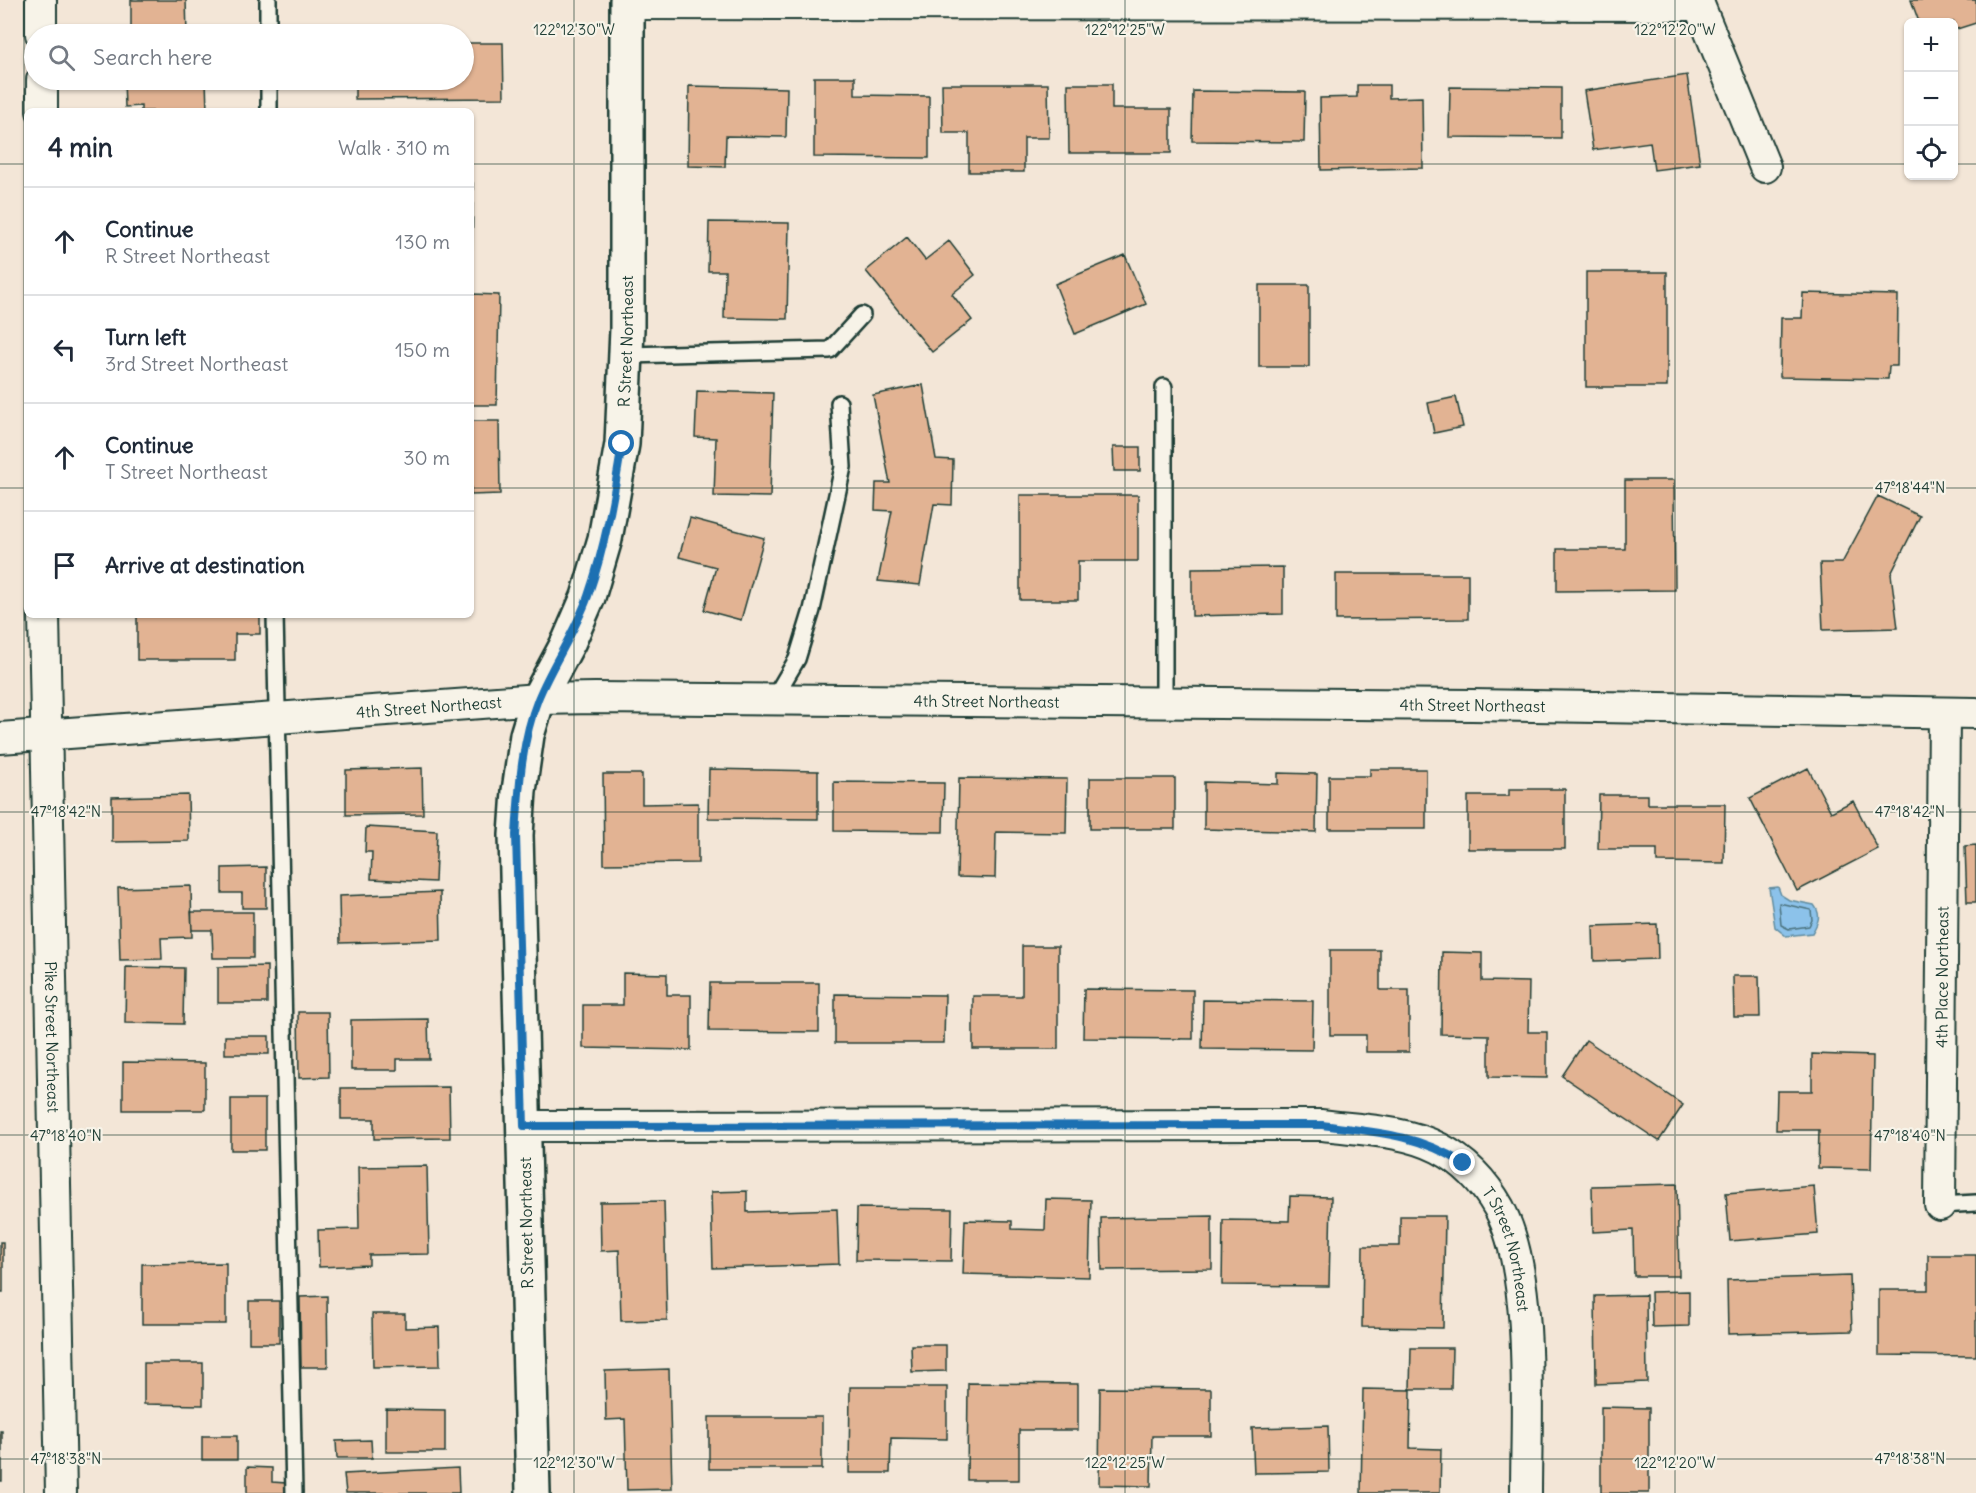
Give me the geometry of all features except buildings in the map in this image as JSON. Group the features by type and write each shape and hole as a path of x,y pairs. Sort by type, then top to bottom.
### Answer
{"street":[{"path":"41,0 41,24"},
{"path":"627,2 1698,3 1765,167"},
{"name":"R Street Northeast","path":"533,1493 516,835 519,791 527,735 538,699 569,641 588,597 605,539 622,444 627,355 627,2"},
{"path":"42,90 42,108"},
{"name":"Pike Street Northeast","path":"44,618 61,1493"},
{"name":"4th Street Northeast","path":"0,738 538,699 774,698 1976,713"},
{"name":"4th Place Northeast","path":"1940,1205 1944,713"},
{"name":"T Street Northeast","path":"524,1126 1322,1125 1394,1134 1437,1147 1463,1163 1483,1184 1500,1209 1512,1244 1520,1284 1525,1345 1526,1493"}],"lane":[{"path":"268,0 268,24"},
{"path":"269,90 269,108"},
{"path":"627,355 830,350 862,315"},
{"path":"1164,387 1164,702"},
{"path":"774,698 796,659 812,610 841,478 843,467 838,403"},
{"path":"275,618 294,1493"},
{"name":"4th Place Northeast","path":"1940,1205 1976,1203"}],"water":[{"path":"1778,887 1781,895 1789,900 1814,905 1818,912 1818,919 1812,933 1786,936 1775,927 1769,888"}],"route":[{"path":"622,444 615,494 588,597 569,641 538,699 527,735 519,791 516,835 524,1126 1322,1125 1394,1134 1437,1147 1463,1163"}]}
